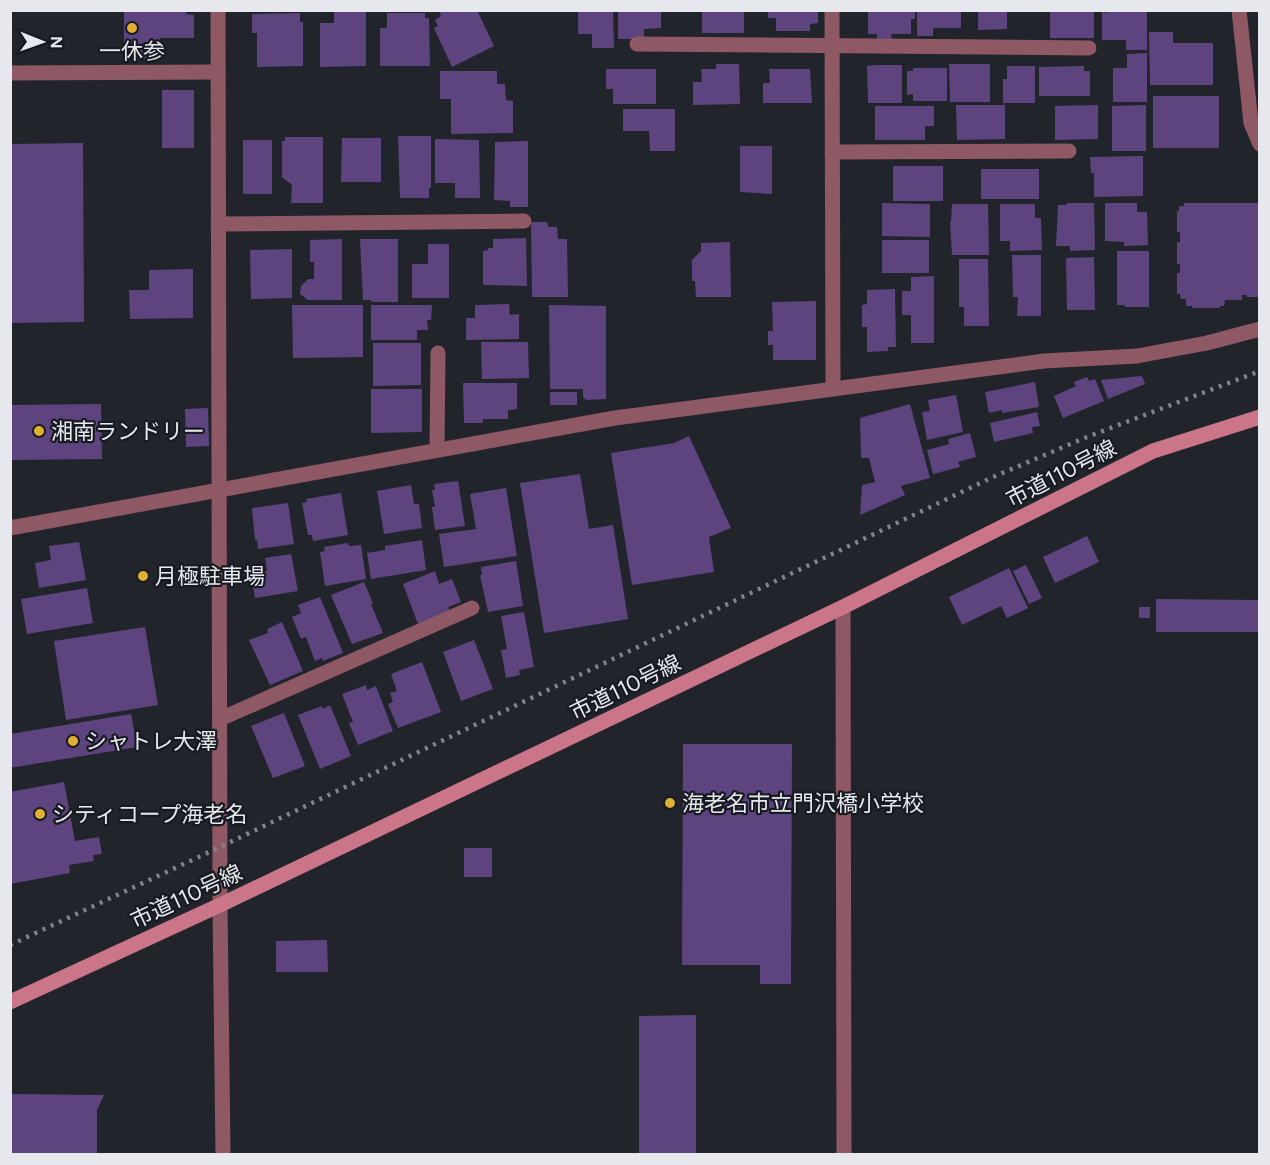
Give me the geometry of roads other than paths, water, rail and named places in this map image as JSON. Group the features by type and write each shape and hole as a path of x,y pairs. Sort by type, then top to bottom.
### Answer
{"street":[{"path":"218,10 220,905 223,1155"},
{"path":"832,10 833,388"},
{"path":"1239,10 1251,123 1260,144"},
{"path":"637,44 1089,48"},
{"path":"10,73 218,72"},
{"path":"832,152 1069,151"},
{"path":"218,224 524,221"},
{"path":"10,528 615,418 1044,361 1137,356 1207,343 1260,329"},
{"path":"437,450 438,353"},
{"name":"市道110号線","path":"10,1002 220,905 843,607 1153,451 1260,417"},
{"path":"843,607 844,1155"},
{"path":"220,719 472,609"}],"railway":[{"path":"10,945 993,477 1087,437 1260,371"}],"place":[{"name":"一休参","path":"132,28"},
{"name":"湘南ランドリー","path":"39,431"},
{"name":"月極駐車場","path":"143,576"},
{"name":"シャトレ大澤","path":"73,741"},
{"name":"海老名市立門沢橋小学校","path":"670,803"},
{"name":"シティコープ海老名","path":"40,814"}]}
